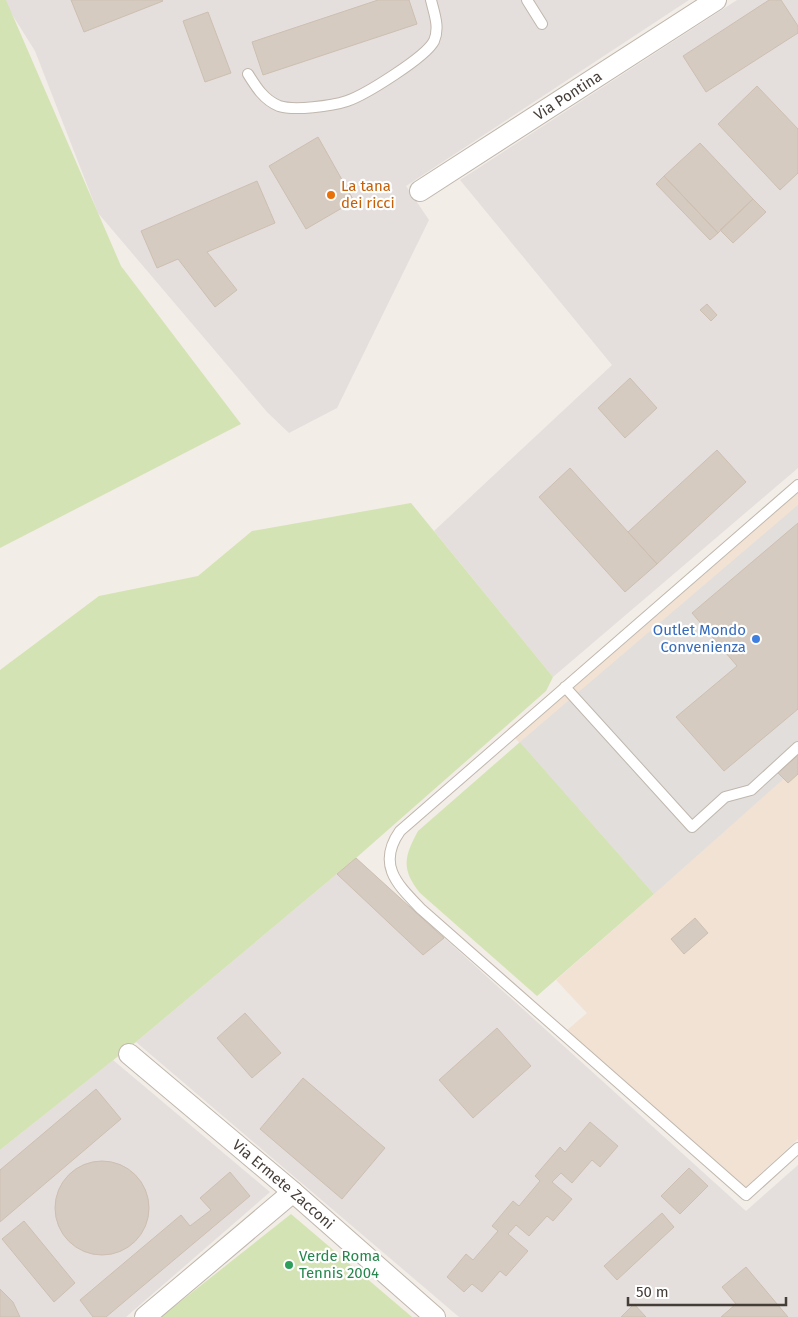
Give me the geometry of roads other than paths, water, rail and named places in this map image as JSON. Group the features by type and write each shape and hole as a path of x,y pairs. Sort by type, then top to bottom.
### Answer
{"street":[{"name":"Via Pontina","path":"420,191 716,0"},
{"name":"Via Ermete Zacconi","path":"129,1054 293,1192 435,1317"},
{"path":"145,1317 293,1192"}],"lane":[{"path":"248,74 261,95 280,106 327,106 349,100 381,83 417,59 434,42 438,27 431,0"},
{"path":"527,0 542,24"},
{"path":"798,485 400,832 390,853 392,876 421,909 746,1196 798,1148"},
{"path":"565,687 692,827 725,797 751,790 798,748"}],"place":[{"name":"La tana dei ricci","path":"331,195"},
{"name":"Outlet Mondo Convenienza","path":"756,639"},
{"name":"Verde Roma Tennis 2004","path":"289,1265"}]}
